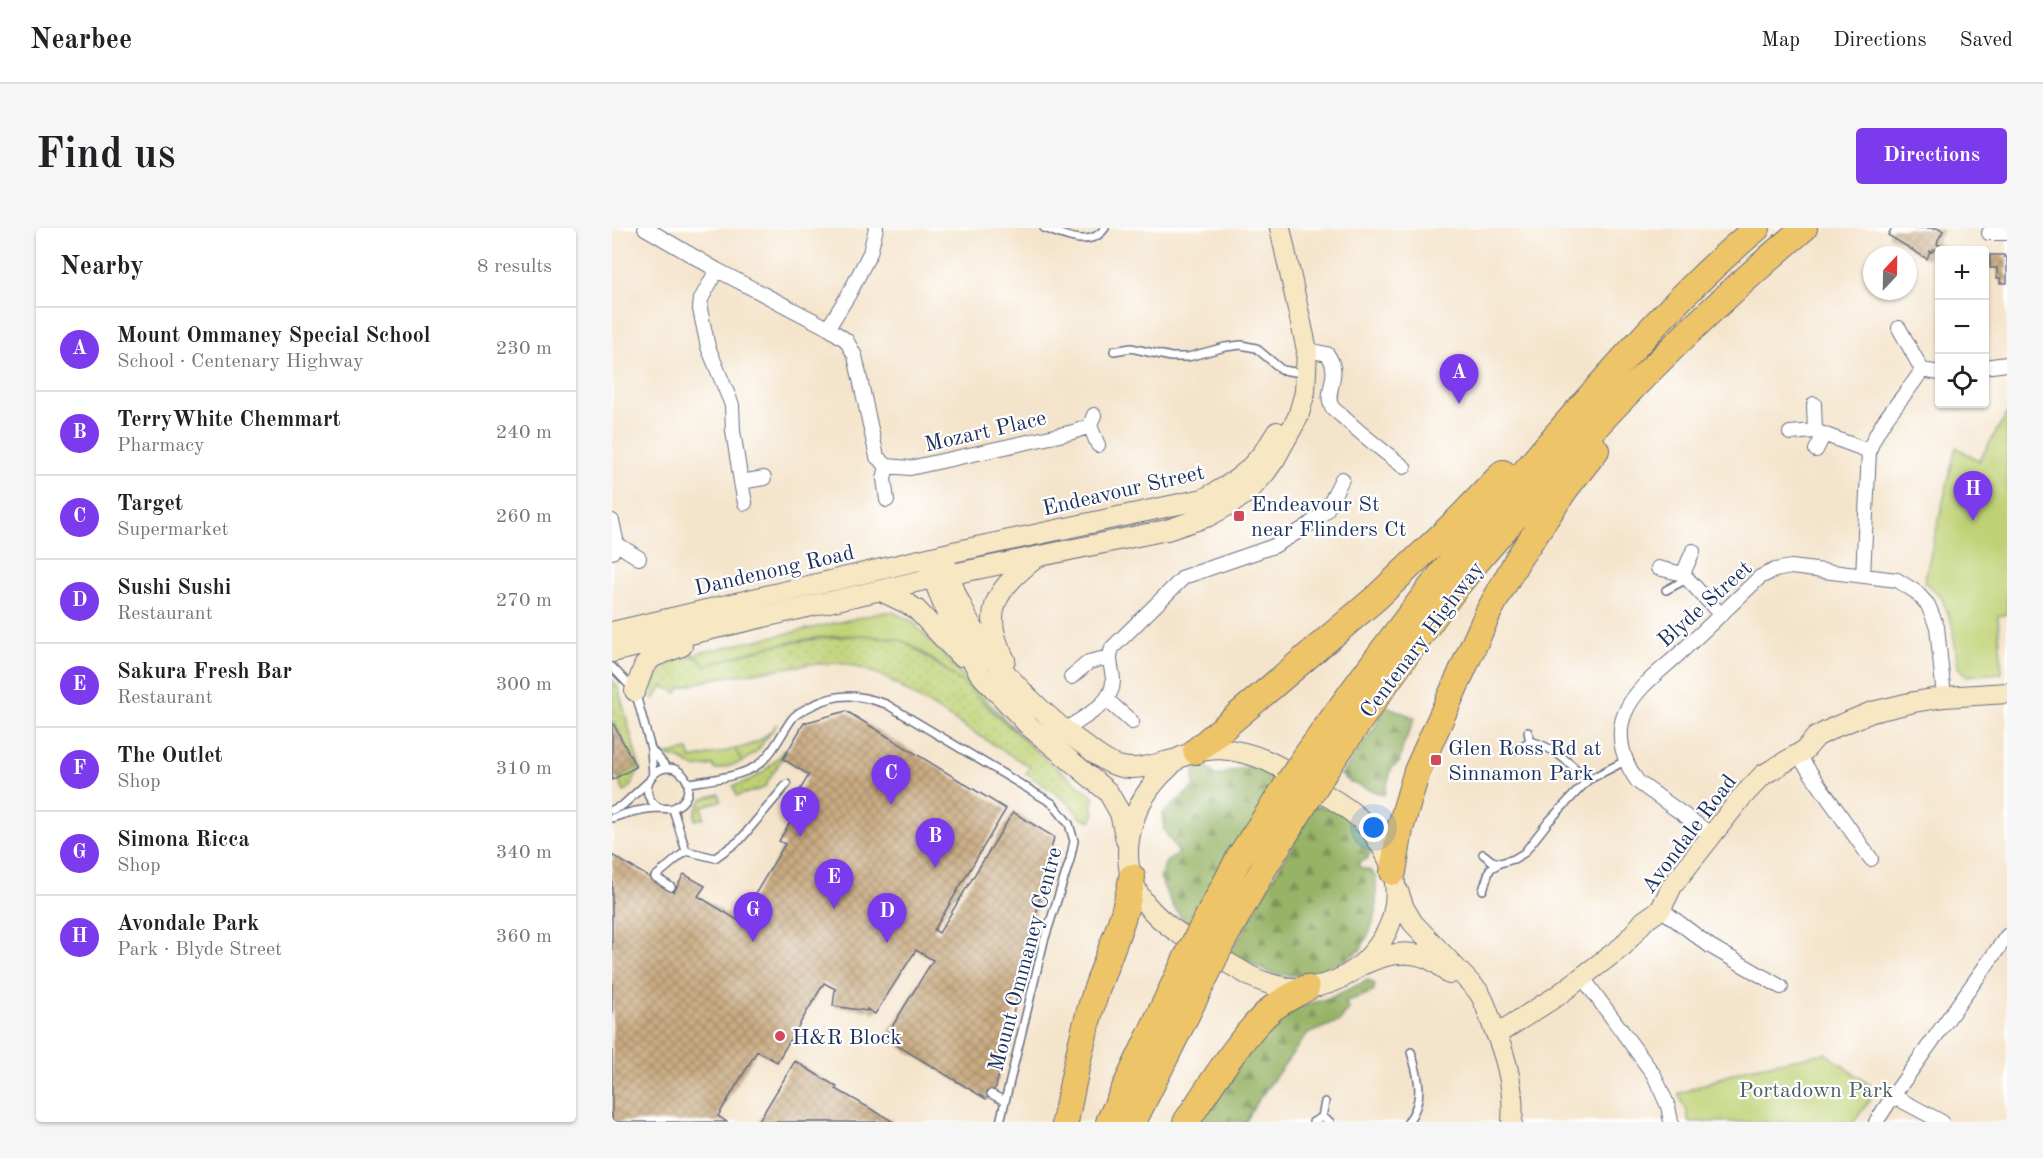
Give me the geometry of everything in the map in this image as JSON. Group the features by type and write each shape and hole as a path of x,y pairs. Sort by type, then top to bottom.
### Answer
{"highway":[{"name":"Centenary Highway","path":"1109,1122 1211,937 1239,858 1299,789 1384,647 1527,468 1642,338 1686,292 1757,228"},
{"name":"Centenary Highway","path":"1314,766 1377,695 1457,586 1611,409 1695,326 1804,228"},
{"path":"1187,755 1376,598 1470,508 1589,377 1652,312 1661,304 1686,292"},
{"path":"1394,877 1400,829 1417,771 1489,611 1518,559 1566,488 1633,405 1635,385"},
{"path":"1065,1122 1095,993 1125,913 1132,877"},
{"name":"Centenary Highway","path":"1133,1122 1197,964"},
{"path":"1186,1122 1261,1019 1275,1007 1306,988"}],"main road":[{"name":"Endeavour Street","path":"934,556 1203,499 1231,485 1257,461 1278,431 1292,393 1295,372 1292,335 1269,228"},
{"name":"Endeavour Street","path":"946,576 1167,530 1209,516 1249,491 1265,474 1288,437 1305,392 1307,350 1280,228"},
{"path":"934,556 972,627 1020,689 1065,730 1101,757 1117,766 1134,768 1219,749 1240,751 1262,758 1293,774 1358,817 1378,840 1408,916 1485,1001 1508,1067 1512,1097 1512,1122"},
{"name":"Dandenong Road","path":"612,632 934,556"},
{"path":"1020,689 995,637 994,608 1004,586 1038,556"},
{"path":"946,576 948,617 980,674"},
{"name":"Dandenong Road","path":"612,652 946,576"},
{"path":"881,591 917,610 1022,719 1108,792 1120,813 1132,877 1143,901 1175,930 1250,976 1285,988 1306,988 1337,980 1379,957 1403,952 1430,959 1446,971 1494,1029"},
{"path":"635,691 644,666 653,657 680,648 701,632"},
{"name":"Avondale Road","path":"1494,1029 1583,978 1623,946 1644,921 1661,909 1672,886 1741,798 1763,775 1805,750 1816,736 1872,712 1944,697 2007,693"},
{"path":"1127,845 1133,821 1142,800 1152,785 1187,755"},
{"path":"1362,965 1384,938 1389,927 1396,899 1394,877"}],"street":[{"path":"645,228 846,340 855,356 877,457 887,466 884,479 888,500"},
{"path":"828,328 870,253 876,228"},
{"path":"1989,233 2007,233"},
{"path":"717,270 701,299 699,309 708,347 732,405 733,431 745,503"},
{"path":"1899,328 1922,370"},
{"path":"1307,350 1327,354 1333,362 1334,378 1330,399 1332,407 1404,467"},
{"path":"1989,366 2007,364"},
{"path":"1922,370 1935,372"},
{"path":"1863,576 1869,451 1881,424 1922,370"},
{"path":"1814,404 1819,433 1816,450"},
{"name":"Mozart Place","path":"887,466 910,468 1073,432 1092,421 1098,445"},
{"path":"1790,433 1819,433 1869,451"},
{"path":"741,482 764,478"},
{"path":"1052,746 1065,730 1111,694 1113,681 1109,657 1112,648 1184,577 1274,546 1306,528 1326,511 1342,479"},
{"path":"612,521 615,548 639,558"},
{"path":"1685,576 1693,551"},
{"name":"Blyde Street","path":"1712,835 1638,782 1625,761 1621,741 1624,714 1643,687 1760,577 1775,570 1791,567 1897,580 1916,592 1928,605 1937,627 1944,697"},
{"path":"1658,568 1685,576 1721,615"},
{"path":"1071,677 1089,662 1109,657"},
{"path":"1107,699 1132,722"},
{"path":"1798,755 1871,859"},
{"path":"1661,909 1710,946 1781,987"},
{"path":"1876,1122 2005,944"},
{"path":"1583,978 1654,1075 1668,1106 1671,1122"},
{"path":"1893,1096 1942,1122"}],"lane":[{"path":"1044,228 1074,239 1087,239 1100,235 1105,228"},
{"path":"1114,351 1131,348 1171,357 1188,357 1241,345 1256,348 1282,370 1295,372"},
{"path":"1666,590 1685,576"},
{"path":"612,667 635,691 651,749 650,778 647,788 649,798 659,808"},
{"name":"Mount Ommaney Centre","path":"688,783 736,774 758,765 776,746 793,717 813,705 841,695 865,697 886,704 1052,803 1069,824 1074,841 1070,861 1044,941 1000,1122"},
{"path":"1528,732 1530,741"},
{"path":"1530,741 1557,752 1588,780"},
{"path":"1514,751 1530,741"},
{"path":"612,818 659,808 673,809 686,796 688,783 679,772 667,768 651,749"},
{"path":"1483,890 1490,869 1500,863 1514,860 1524,853 1549,821 1588,780 1625,761"},
{"path":"612,810 623,805 650,778 667,768"},
{"path":"686,851 715,858 740,840 787,784"},
{"path":"673,809 686,851"},
{"path":"671,887 655,876 686,851"},
{"path":"1483,854 1492,861 1500,863"},
{"path":"1408,1122 1419,1103 1421,1088 1411,1052"},
{"path":"991,1094 1005,1101"},
{"path":"1313,1122 1322,1117 1325,1102"},
{"path":"1322,1117 1330,1122"}],"green space":[{"path":"2007,413 2007,614 1998,616 2002,673 1966,676 1958,667 1952,624 1941,596 1924,582 1956,447 1979,461"},
{"path":"893,612 912,621 1036,751 950,673 915,648 899,640 857,635 813,638 769,647 705,666 699,658 689,655"},
{"path":"863,635 907,643 965,684 1036,751 1094,797 1092,808 1095,813 1091,821 1081,818 1069,803 1026,773 1030,767 881,675 844,663 811,664 712,679 680,688 677,693 663,686 653,700 654,685 658,674 667,665 679,659 699,658 705,666 770,646 822,638"},
{"path":"612,680 618,687 640,769 630,787 624,792 618,778 637,767 612,720"},
{"path":"1386,706 1415,718 1403,746 1399,763 1392,767 1384,795 1352,783 1341,775 1377,724"},
{"path":"777,724 757,751 742,762 735,749 759,741"},
{"path":"735,749 742,762 715,770 713,765 695,768 680,759 665,755 688,750 691,759"},
{"path":"784,750 786,752 764,788 737,796 733,786 762,773"},
{"path":"1207,766 1216,776 1255,766 1266,767 1283,775 1193,930 1173,906 1160,877 1166,862 1179,853 1164,830 1162,815 1194,786 1194,768"},
{"path":"719,794 721,801 702,806 704,818 695,820 695,813 702,799"},
{"path":"1314,806 1332,808 1340,812 1365,838 1371,850 1367,859 1357,863 1376,877 1376,913 1360,950 1343,961 1301,976 1272,974 1230,954"},
{"path":"1368,980 1375,984 1373,992 1345,1002 1349,1009 1340,1021 1307,1034 1256,1103 1246,1122 1196,1122 1270,1022 1299,1007 1332,997"},
{"name":"Portadown Park","path":"1825,1053 1877,1090 1854,1122 1689,1122 1687,1111 1678,1094 1745,1069"}],"building":[{"path":"1892,228 1939,228 1943,231 1937,244 1940,246 1935,246 1935,250 1930,251 1927,259 1917,253 1917,246 1906,246 1888,235"},
{"path":"1990,255 2007,257 2007,283 2000,283 2000,278 1997,278 1997,268 1990,268"},
{"path":"846,711 1006,809 934,930 939,933 1013,812 1054,837 996,1087 986,1099 885,1038 933,960 916,950 875,1014 867,1009 867,1011 833,1006 835,990 837,990 824,983 777,1062 757,1051 718,1116 727,1122 612,1122 612,855 674,892 684,874 705,886 698,896 739,921 785,844 779,841 796,812 789,808 809,775 783,759 804,723"},
{"path":"612,721 636,767 612,780"},
{"path":"795,1061 837,1087 836,1089 894,1122 758,1122"}],"place":[{"name":"Mount Ommaney Special School","path":"1459,404"},
{"name":"Endeavour St near Flinders Ct","path":"1239,516"},
{"name":"Avondale Park","path":"1973,521"},
{"name":"Glen Ross Rd at Sinnamon Park","path":"1436,760"},
{"name":"Target","path":"891,805"},
{"name":"The Outlet","path":"800,837"},
{"name":"TerryWhite Chemmart","path":"935,868"},
{"name":"Sakura Fresh Bar","path":"834,909"},
{"name":"Simona Ricca","path":"753,942"},
{"name":"Sushi Sushi","path":"887,943"},
{"name":"H&R Block","path":"780,1036"}]}
